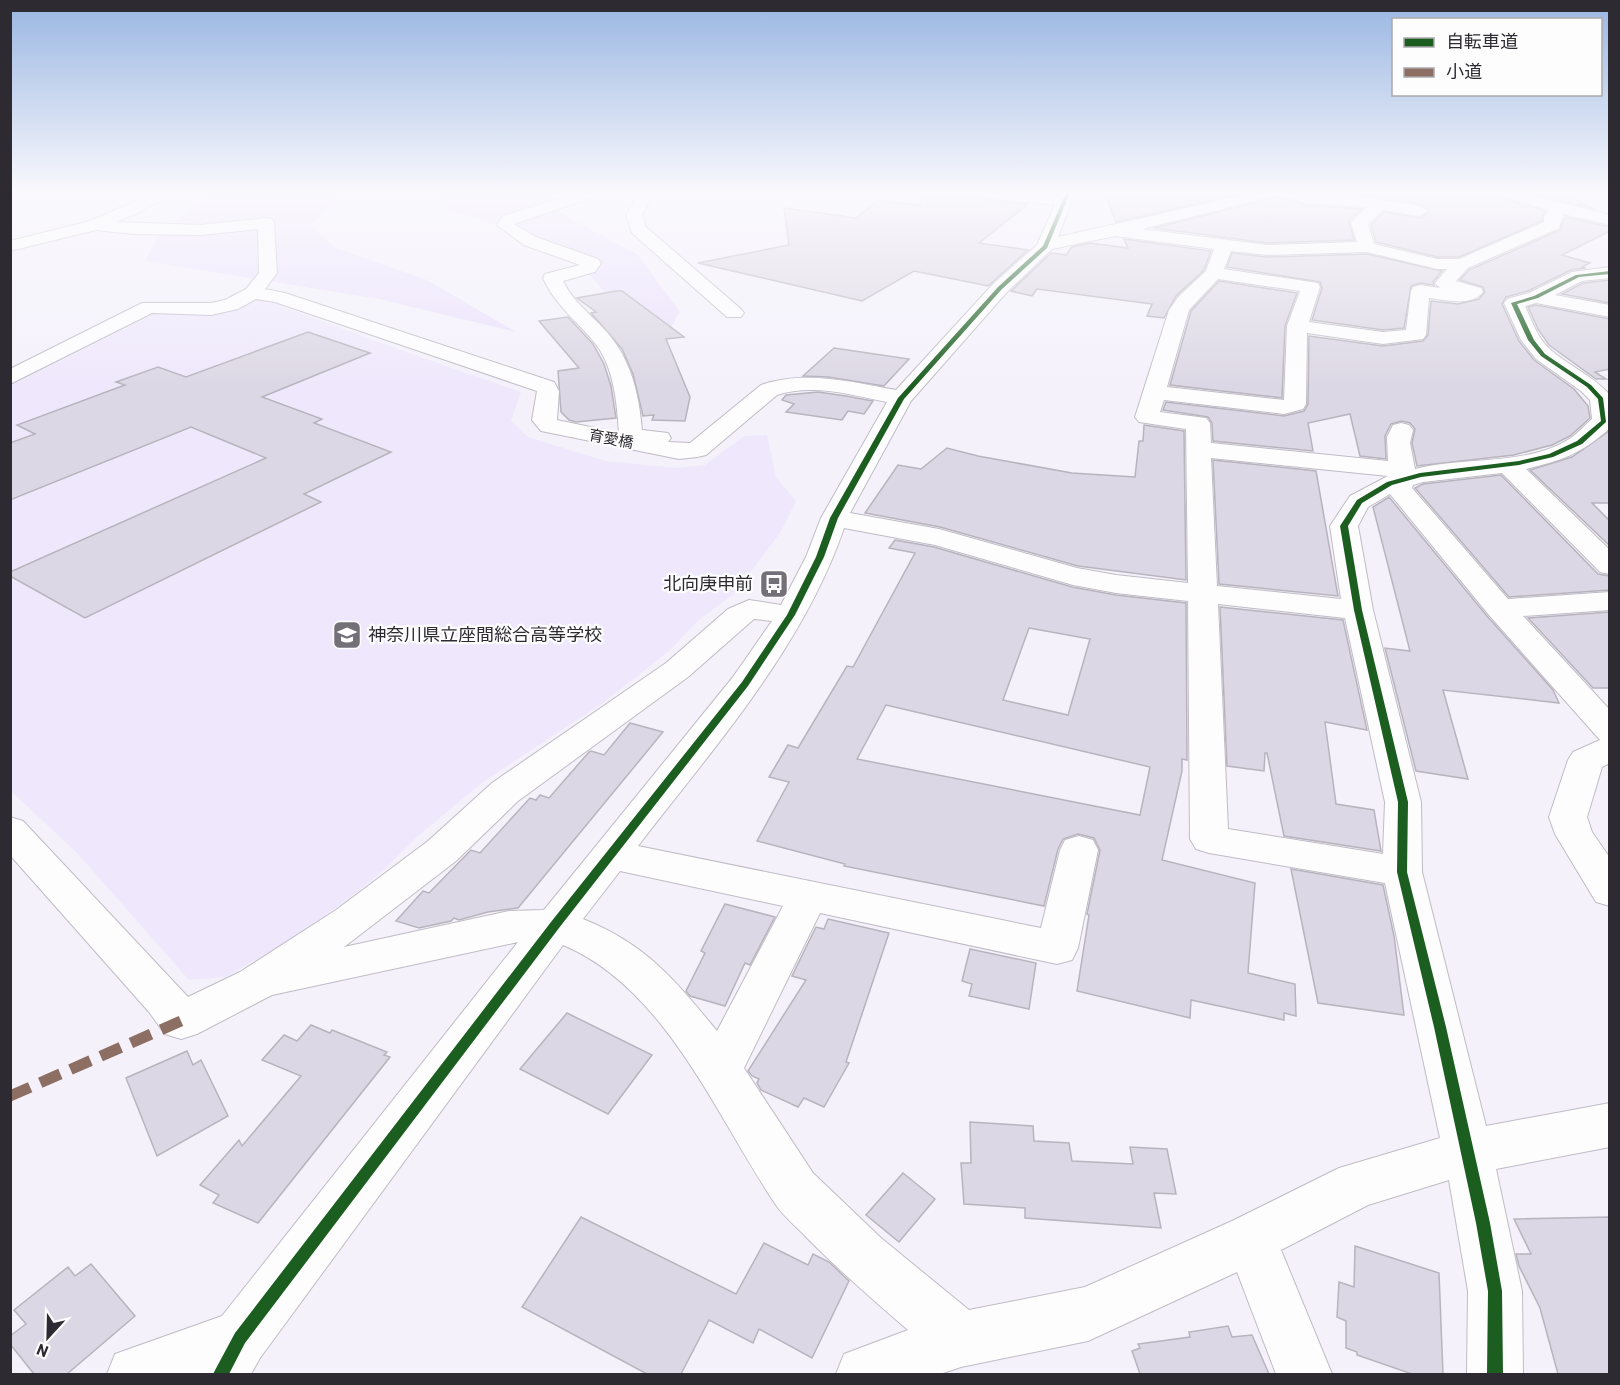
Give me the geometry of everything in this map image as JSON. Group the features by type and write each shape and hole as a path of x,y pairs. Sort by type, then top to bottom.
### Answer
{"street":[{"path":"10,378 149,307 211,309 231,304 253,293 268,273 267,258"},
{"path":"577,258 592,263 589,268 552,278 567,304 607,346 628,393 632,436 647,438 692,434 750,391 765,393 781,385 812,385 902,398"},
{"path":"671,258 734,313"},
{"path":"135,1374 231,1356 555,925 746,684 791,615 820,557 834,518 902,398 1000,288 1032,258"},
{"path":"1219,258 1214,273 1185,301 1179,310 1147,417 1198,423 1209,839 1402,872"},
{"path":"1411,258 1437,264 1462,264"},
{"path":"1476,258 1462,264 1444,283 1473,292 1610,311"},
{"path":"1525,300 1578,276 1610,272"},
{"path":"1156,392 1284,407 1295,404 1297,326 1311,287 1214,273"},
{"path":"1297,326 1383,338 1416,335 1420,291 1461,296 1473,292"},
{"name":"育愛橋","path":"253,293 278,297 546,387 548,391 544,420 549,426 679,452 697,450 765,393"},
{"path":"1200,449 1403,474 1508,465 1558,452 1582,442 1607,421 1602,399 1589,386 1543,355 1531,340 1525,300"},
{"path":"1401,430 1397,437 1403,474 1399,489 1500,609 1610,732"},
{"path":"1508,465 1610,566"},
{"path":"1403,474 1360,500 1344,526 1358,610 1403,802 1402,872 1468,1152 1494,1292 1494,1374"},
{"path":"834,518 939,537 1073,576 1204,594 1358,610"},
{"path":"1500,609 1610,601"},
{"path":"10,830 164,999 181,1021 255,984 351,921 442,851 505,792 677,670 739,615 749,609 791,615"},
{"path":"1610,749 1586,760 1568,817 1574,834 1610,891"},
{"path":"612,855 1057,948 1079,850"},
{"path":"720,1070 808,896"},
{"path":"255,984 509,927 555,925 597,942 620,958 658,991 720,1070 795,1190 862,1256 960,1339"},
{"path":"864,1374 960,1339 1088,1314 1250,1239 1357,1185 1468,1152 1610,1125"},
{"path":"1250,1239 1304,1374"}],"shaded area":[{"path":"147,258 363,258 427,280 516,332 379,299 145,261"},
{"path":"567,258 640,258 680,312 665,337 624,313 585,270"},
{"name":"神奈川県立座間総合高等学校","path":"267,297 282,306 378,342 521,392 511,421 528,437 606,461 676,468 705,465 744,436 767,435 776,477 796,501 780,533 734,594 700,619 669,651 603,703 483,782 418,836 385,869 347,900 282,945 226,977 189,980 77,853 11,791 10,384 143,314 161,310 224,314 248,298"}],"building":[{"path":"725,258 1020,258 988,286 914,271 862,301 698,263"},
{"path":"1046,258 1209,258 1204,270 1176,296 1164,318 1147,316 1152,304 1037,289 1032,296 1011,291"},
{"path":"1230,258 1383,258 1442,271 1433,282 1434,285 1420,283 1411,286 1404,328 1383,330 1312,320 1322,288 1320,282 1227,267"},
{"path":"1497,258 1571,258 1590,263 1582,267 1586,268 1571,270 1528,291 1506,297 1502,304 1519,341 1534,360 1574,389 1588,406 1590,418 1570,436 1552,445 1514,455 1417,466 1412,443 1415,429 1410,423 1402,421 1391,424 1385,436 1386,459 1360,456 1350,414 1308,423 1313,451 1213,441 1212,423 1208,417 1163,410 1166,402 1284,416 1304,411 1308,404 1309,336 1383,346 1423,341 1428,335 1431,301 1458,304 1479,299 1485,292 1483,287 1460,280 1469,270"},
{"path":"1610,280 1610,303 1562,294 1583,283"},
{"path":"1219,281 1297,293 1285,326 1282,398 1170,385 1191,311"},
{"path":"622,291 684,337 666,339 690,397 685,421 652,420 654,415 643,416 633,374 622,349 591,313 596,312 577,298"},
{"path":"1536,305 1610,319 1610,369 1595,372 1606,379 1596,379 1549,345 1538,329 1528,307"},
{"path":"568,317 593,344 604,364 611,386 616,418 576,422 569,420 561,412 558,371 579,368 539,321"},
{"path":"308,332 370,353 262,397 322,419 314,423 391,452 304,494 321,502 85,618 10,576 10,572 266,458 191,427 10,500 10,443 35,434 17,425 125,385 116,382 158,367 186,377"},
{"path":"834,348 909,359 884,386 828,377 803,376"},
{"path":"818,392 873,401 864,414 848,411 842,420 786,412 794,404 782,400 786,395"},
{"path":"1144,425 1184,431 1186,580 1078,566 940,527 865,513 898,465 921,469 947,448 1072,473 1135,477 1139,441 1143,441"},
{"path":"1609,431 1610,503 1592,503 1610,521 1610,546 1530,470 1572,457"},
{"path":"1213,460 1316,471 1338,596 1219,584"},
{"path":"1501,475 1598,574 1610,576 1610,590 1509,597 1415,488 1423,484"},
{"path":"1389,497 1487,616 1553,690 1559,703 1443,690 1468,779 1416,771 1385,648 1410,651 1373,507"},
{"path":"895,540 934,547 1072,587 1116,595 1186,603 1187,760 1182,759 1182,771 1162,860 1255,883 1248,973 1295,984 1296,1016 1284,1013 1284,1020 1191,1000 1190,1018 1077,991 1089,915 1087,914 1100,850 1094,838 1078,834 1063,839 1058,849 1044,906 844,866 845,864 757,841 789,782 769,777 788,745 798,748 847,666 853,667 915,553 889,548","holes":["1029,628 1090,639 1068,715 1003,700","886,705 1150,767 1140,815 857,759"]},
{"path":"1220,607 1343,620 1367,730 1325,722 1336,804 1374,810 1381,851 1284,836 1267,753 1265,753 1264,771 1227,766"},
{"path":"1610,612 1610,688 1593,688 1528,618"},
{"path":"630,723 663,732 518,908 488,912 459,920 454,918 451,921 419,928 396,921 423,891 429,893 471,850 480,853 530,798 536,800 540,795 549,798 589,752 604,755"},
{"path":"1291,869 1383,885 1394,936 1404,1015 1318,1003"},
{"path":"725,904 775,917 750,965 745,963 725,1006 690,996 686,991 705,953 701,951"},
{"path":"828,919 889,933 846,1062 849,1063 824,1107 804,1098 798,1107 761,1090 757,1083 759,1079 748,1071 806,980 792,976 816,927 824,929"},
{"path":"970,949 1036,963 1029,1009 969,996 972,984 962,981"},
{"path":"567,1013 652,1055 608,1114 520,1069"},
{"path":"311,1025 330,1033 332,1030 387,1052 384,1055 390,1057 258,1223 213,1203 219,1195 200,1185 239,1140 242,1146 301,1076 262,1060 284,1035 297,1041"},
{"path":"187,1051 193,1065 201,1060 228,1116 157,1156 126,1078"},
{"path":"970,1122 1033,1126 1034,1141 1069,1143 1072,1161 1133,1164 1130,1147 1167,1149 1176,1194 1154,1193 1161,1228 1025,1218 1025,1208 964,1204 961,1163 971,1163"},
{"path":"903,1173 935,1199 899,1242 866,1215"},
{"path":"581,1217 736,1294 764,1243 808,1265 813,1254 829,1262 849,1281 812,1358 759,1329 753,1343 709,1320 681,1374 647,1374 522,1307"},
{"path":"1610,1217 1610,1374 1558,1374 1540,1308 1519,1266 1516,1254 1531,1254 1514,1219"},
{"path":"1355,1246 1439,1273 1443,1374 1412,1374 1357,1355 1357,1352 1346,1348 1346,1321 1337,1317 1339,1282 1354,1287"},
{"path":"91,1264 135,1316 67,1374 34,1374 10,1344 10,1336 26,1324 14,1310 68,1267 75,1276"},
{"path":"1228,1326 1232,1337 1252,1335 1269,1374 1140,1374 1132,1351 1140,1348 1138,1344 1190,1337 1189,1332"}],"marked path":[{"path":"10,1096 181,1021"}],"cycle path":[{"path":"221,1374 240,1338 555,925 745,684 791,615 820,557 834,518 901,398 1000,288 1033,258"},
{"path":"1495,1374 1495,1291 1483,1223 1440,1027 1402,872 1403,802 1358,610 1344,526 1362,499 1390,484 1420,475 1519,463 1551,456 1579,443 1604,421 1601,399 1589,386 1543,355 1531,340 1514,303 1536,297 1578,276 1610,272"}],"place":[{"name":"北向庚申前","path":"774,584"},
{"name":"神奈川県立座間総合高等学校","path":"347,635"}]}
